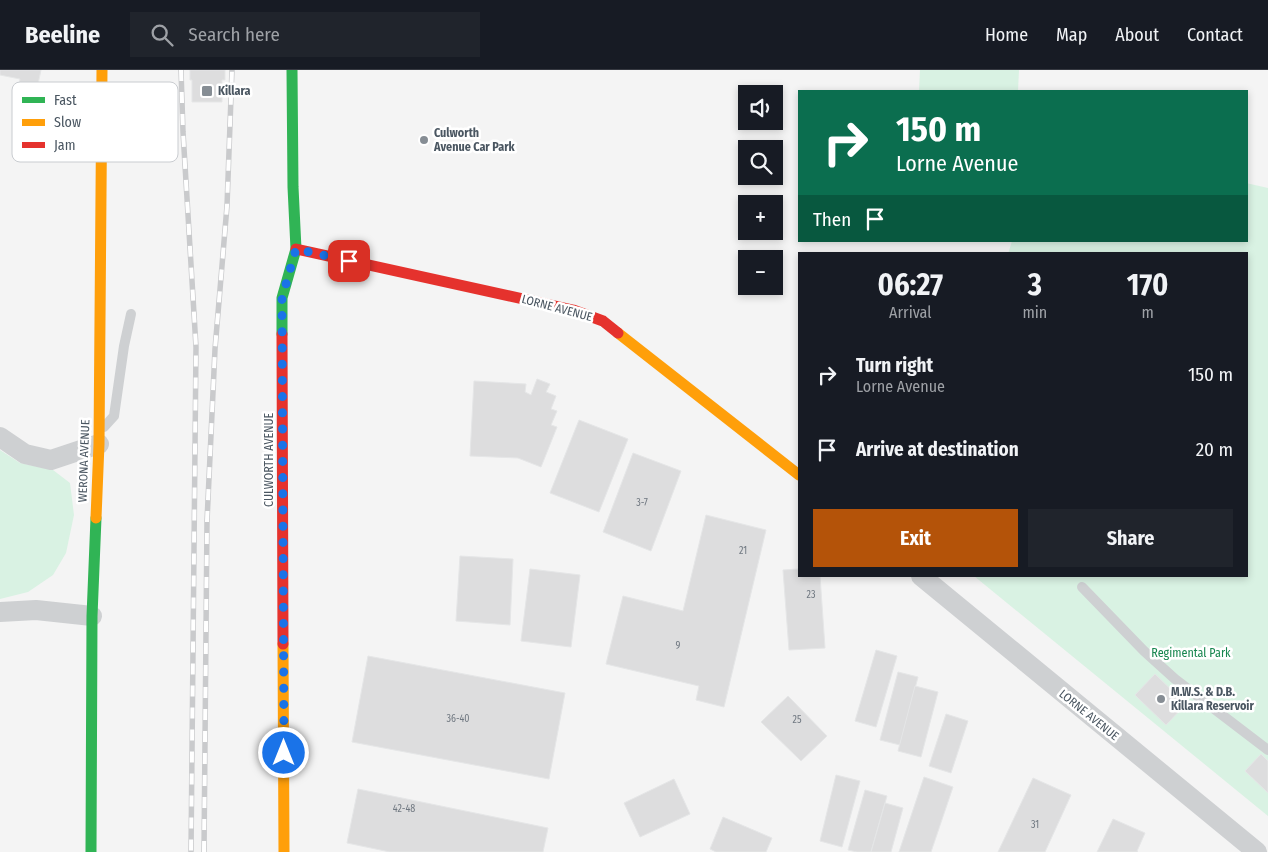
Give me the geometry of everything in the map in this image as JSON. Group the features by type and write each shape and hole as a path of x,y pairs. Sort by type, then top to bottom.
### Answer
{"street":[{"name":"CULWORTH AVENUE","path":"284,852 282,298 296,249 293,187 292,70"},
{"name":"WERONA AVENUE","path":"90,852 92,616 99,437 101,162"},
{"name":"LORNE AVENUE","path":"296,249 590,315 603,321 798,475"},
{"path":"0,437 25,454 51,460 99,437"},
{"name":"LORNE AVENUE","path":"922,577 1257,852"},
{"path":"0,612 36,610 92,616"}],"lane":[{"path":"99,437 114,416 124,346 131,314"},
{"path":"1082,587 1144,651 1175,679 1268,750"}],"green space":[{"path":"920,70 1019,70 1018,90 919,90"},
{"name":"Regimental Park","path":"1248,183 1268,188 1268,816 975,577 1248,577 1248,252 1009,252 1012,242 1248,242"},
{"path":"0,450 20,463 53,470 70,483 74,515 66,553 53,575 28,592 0,599"}],"building":[{"path":"0,70 41,70 38,82 20,82 20,79 0,75"},
{"name":"Killara","path":"190,70 225,70 225,80 222,80 222,102 192,102"},
{"path":"537,379 550,384 546,392 556,396 551,409 557,411 551,425 557,427 541,467 518,458 470,456 474,381 526,384 525,392 531,395"},
{"path":"579,420 628,439 599,512 550,493"},
{"path":"633,453 681,471 651,551 603,532"},
{"path":"706,515 766,530 724,707 696,700 699,686 606,664 623,596 683,611"},
{"path":"460,556 513,559 510,625 456,621"},
{"path":"530,569 580,575 571,647 521,641"},
{"path":"798,569 798,577 820,577 825,648 789,650 783,570"},
{"path":"876,650 897,656 876,727 855,721"},
{"path":"368,656 565,693 549,779 352,742"},
{"path":"898,672 918,677 900,745 880,740"},
{"name":"M.W.S. & D.B. Killara Reservoir","path":"1155,674 1186,704 1166,725 1135,695"},
{"path":"915,686 938,692 921,757 898,751"},
{"path":"788,696 827,736 801,761 761,722"},
{"path":"946,714 968,721 951,773 929,766"},
{"path":"1261,754 1268,761 1268,793 1245,771"},
{"path":"836,775 860,781 842,847 820,841"},
{"path":"924,777 953,787 931,852 899,852"},
{"path":"1033,778 1071,795 1045,852 998,852"},
{"path":"674,779 690,814 640,837 624,803"},
{"path":"358,789 548,828 543,852 390,852 347,843"},
{"path":"865,790 887,796 871,852 857,852 848,850"},
{"path":"885,803 903,808 891,852 871,852"},
{"path":"723,817 772,838 766,852 716,852 710,849"},
{"path":"1113,819 1145,833 1138,852 1097,852"}],"railway":[{"path":"181,70 196,347 191,852"},
{"path":"204,852 207,521 215,349 227,206 232,70"}],"traffic: fast":[{"path":"282,334 282,298 296,249 293,187 292,70"},
{"path":"91,852 92,616 96,518"}],"traffic: slow":[{"path":"102,70 102,82"},
{"path":"96,518 99,444 101,162"},
{"path":"618,333 798,474"},
{"path":"283,644 284,852"}],"traffic: jam":[{"path":"296,249 573,310 603,321 618,333"},
{"path":"282,334 283,644"}],"place":[{"name":"Killara","path":"207,91"},
{"name":"Culworth Avenue Car Park","path":"424,140"},
{"name":"M.W.S. & D.B. Killara Reservoir","path":"1161,699"}],"route":[{"path":"284,753 282,298 296,249 349,261"}]}
